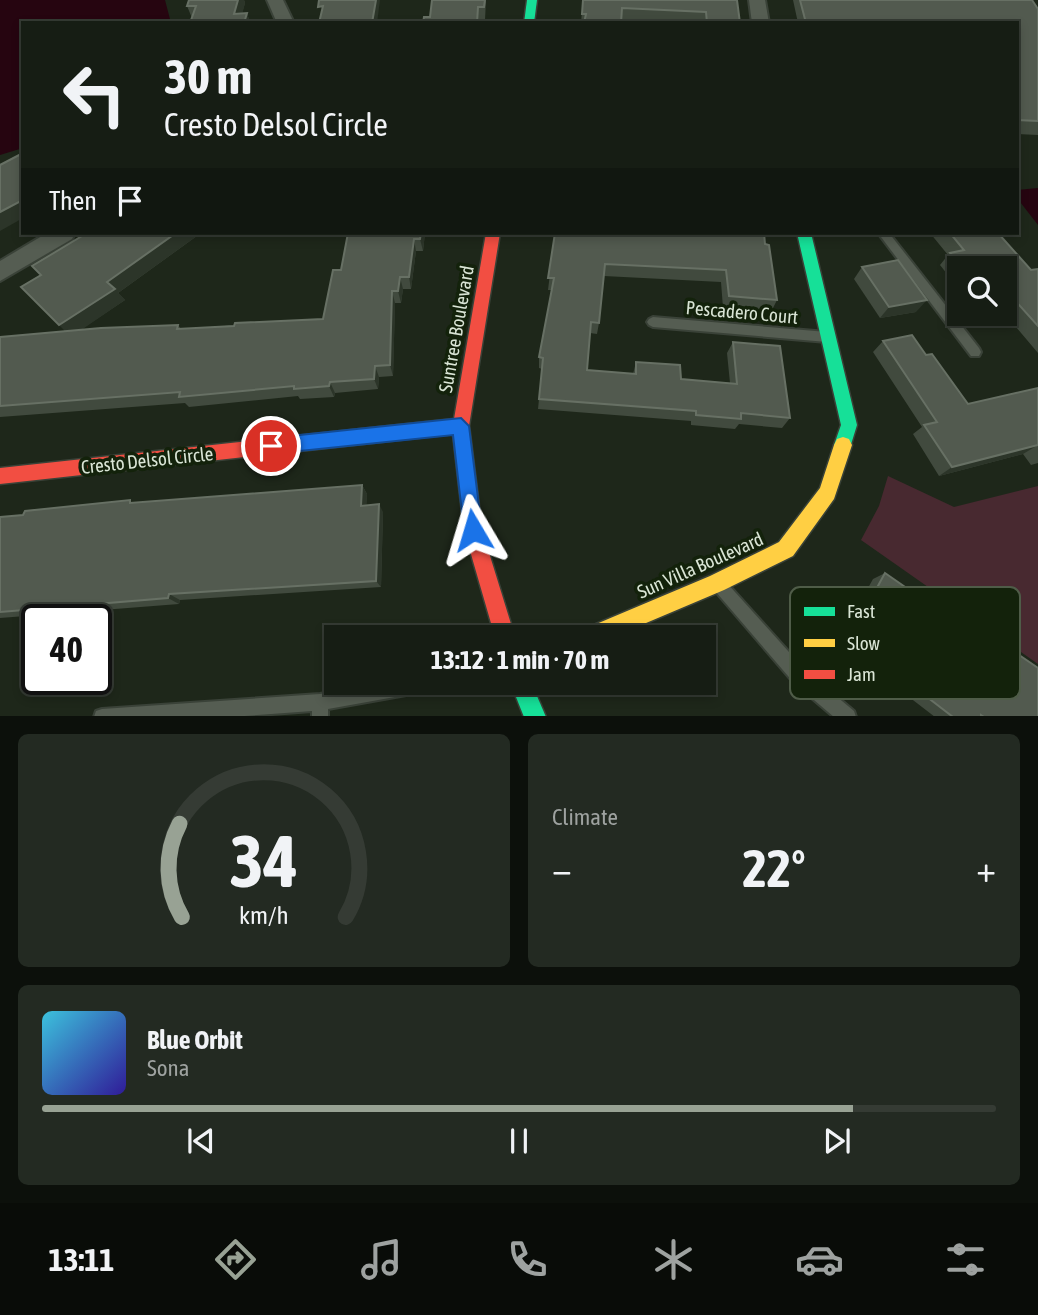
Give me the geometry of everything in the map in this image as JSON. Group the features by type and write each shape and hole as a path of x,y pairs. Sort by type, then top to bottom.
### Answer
{"street":[{"path":"275,0 285,21"},
{"path":"529,21 532,0"},
{"path":"757,0 761,21"},
{"path":"0,272 61,235"},
{"name":"Suntree Boulevard","path":"494,235 461,426 473,530 501,625"},
{"name":"Sun Villa Boulevard","path":"617,625 717,583 786,549 828,493 849,425 804,235"},
{"name":"Cresto Delsol Circle","path":"0,475 461,426"},
{"path":"526,695 535,716"}],"lane":[{"path":"885,235 975,352"},
{"name":"Pescadero Court","path":"653,322 829,337"},
{"path":"717,583 790,666"},
{"path":"102,716 320,709 379,695"},
{"path":"827,699 848,716"}],"shaded area":[{"path":"0,0 165,0 170,21 21,21 21,149 0,155"},
{"path":"1038,188 1038,225 1019,201 1019,190"},
{"path":"888,476 954,507 1038,486 1038,664 1020,651 1020,587 928,587 861,540 879,506"}],"building":[{"path":"189,0 238,0 234,14 247,13 245,21 191,21 196,6 187,6"},
{"path":"319,0 376,0 372,21 319,21 323,6 318,7"},
{"path":"432,0 485,0 484,7 478,7 477,21 423,21 424,17 430,17"},
{"path":"583,0 737,0 740,21 707,21 706,12 622,8 621,21 584,21 586,14 582,14"},
{"path":"800,0 1032,0 1038,9 1038,121 1019,120 1019,21 805,21"},
{"path":"21,154 21,201 0,212 0,165"},
{"path":"84,235 173,235 107,282 115,289 59,325 21,287 41,275 32,266"},
{"path":"348,235 421,235 420,239 414,239 409,277 400,277 398,291 392,291 390,365 375,366 374,379 330,382 329,386 294,389 294,386 179,397 180,392 0,406 0,337 101,328 178,325 177,329 323,319 333,270 341,270"},
{"path":"555,235 764,235 765,244 769,245 777,300 729,296 726,270 605,264 599,323 591,322 587,370 636,374 636,362 680,365 681,379 737,384 733,342 780,346 790,418 741,413 741,419 696,415 696,411 539,399 543,358 539,357 554,278 548,278"},
{"path":"952,235 1000,235 1031,270 1038,269 1038,326 1017,303 1017,256 952,256 950,253 964,250"},
{"path":"898,260 927,300 889,307 862,267"},
{"path":"912,335 926,355 932,354 968,404 1038,388 1038,445 952,467 924,425 937,422 883,341"},
{"path":"362,485 361,506 379,504 376,581 169,594 168,598 96,604 21,604 21,610 0,612 0,517 23,515 25,511 130,500 130,503"},
{"path":"885,573 905,587 877,587"},
{"path":"1020,656 1038,668 1038,716 952,716 930,699 1020,699"}],"traffic: fast":[{"path":"529,21 532,0"},
{"path":"804,235 849,425 843,445"},
{"path":"526,695 535,716"}],"traffic: slow":[{"path":"617,625 717,583 786,549 828,493 843,445"}],"traffic: jam":[{"path":"493,235 461,426 473,530 501,625"},
{"path":"0,476 461,426"}],"route":[{"path":"271,446 461,426 473,530"}]}
